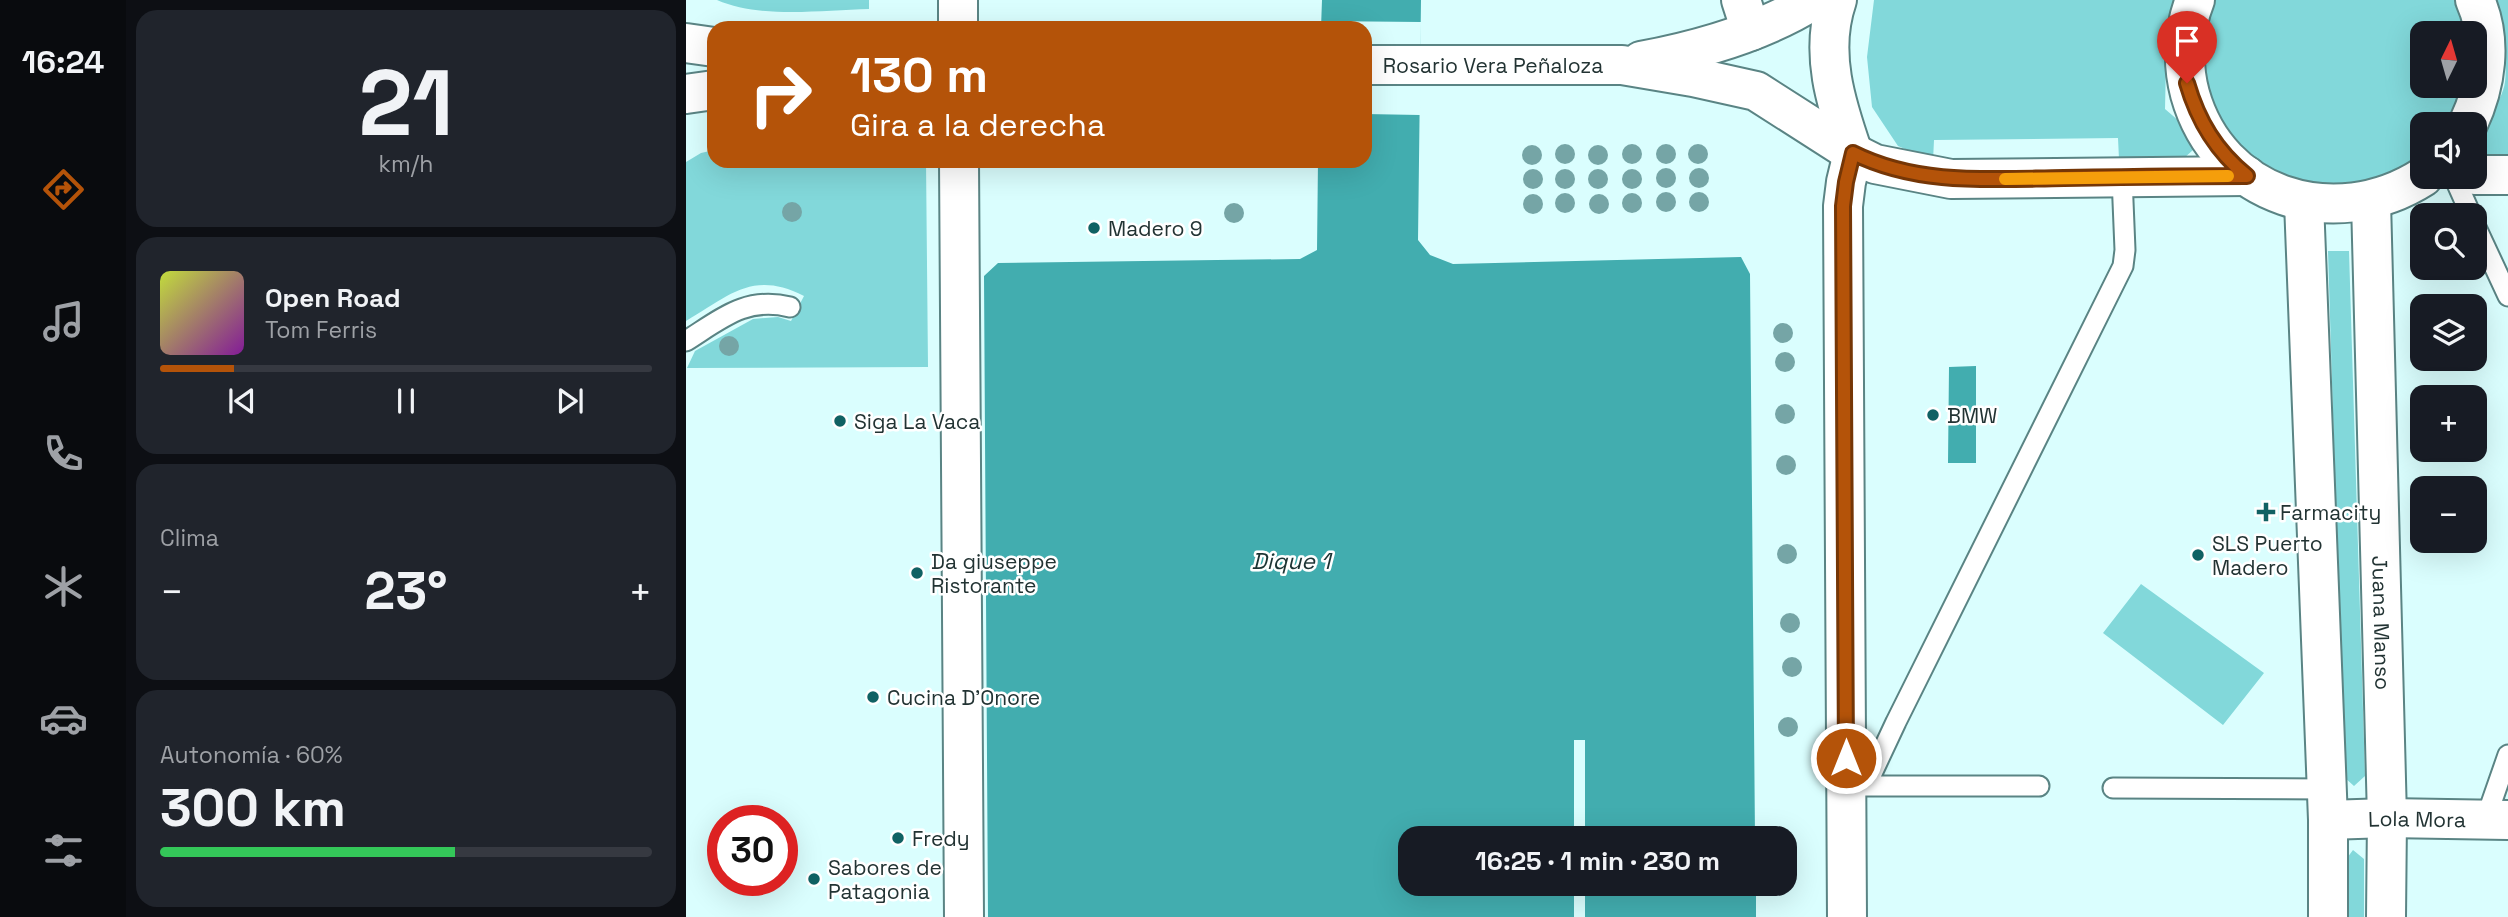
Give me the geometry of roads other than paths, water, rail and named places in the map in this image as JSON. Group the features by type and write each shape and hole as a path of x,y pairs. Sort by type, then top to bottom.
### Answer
{"street":[{"path":"958,0 958,21"},
{"name":"Rosario Vera Peñaloza","path":"1622,65 1662,57 1746,15 1814,0"},
{"path":"1836,0 1829,42 1830,73 1836,106 1853,153 1843,206 1856,786 1847,917"},
{"path":"2195,0 2186,31 2184,57 2187,83 2193,106 2203,127 2230,163 2274,191 2304,202 2326,205 2371,201 2410,184"},
{"path":"2474,112 2483,82 2486,52 2484,30 2475,0"},
{"path":"686,43 707,46"},
{"name":"Rosario Vera Peñaloza","path":"1372,65 1622,65 1693,77 1756,91 1853,153 1884,167 1951,179 2247,176"},
{"path":"686,94 707,91"},
{"path":"959,168 964,917"},
{"path":"2487,175 2508,175"},
{"name":"Juana Manso","path":"2371,201 2387,818 2386,917"},
{"path":"2304,202 2327,804 2328,917"},
{"name":"Lola Mora","path":"2327,804 2387,818 2496,820"}],"lane":[{"path":"1856,786 1896,722 2123,266 2125,250 2122,177"},
{"path":"2487,251 2508,296"},
{"path":"686,341 721,319 757,303 790,307"},
{"path":"2496,820 2508,755"},
{"path":"1856,786 2039,786"},
{"path":"2113,788 2327,804"}],"water":[{"name":"Dique 1","path":"1322,0 1421,0 1418,240 1430,255 1453,264 1741,257 1750,274 1755,826 1398,826 1398,896 1756,896 1756,917 988,917 984,276 998,263 1300,259 1317,250 1318,168 1372,168 1372,21 1321,21"},
{"path":"1976,366 1976,463 1948,463 1949,367"}],"place":[{"name":"Madero 9","path":"1094,228"},
{"name":"BMW","path":"1933,415"},
{"name":"Siga La Vaca","path":"840,421"},
{"name":"Farmacity","path":"2266,512"},
{"name":"SLS Puerto Madero","path":"2198,555"},
{"name":"Da giuseppe Ristorante","path":"917,573"},
{"name":"Cucina D'Onore","path":"873,697"},
{"name":"Fredy","path":"898,838"},
{"name":"Sabores de Patagonia","path":"814,879"}]}
